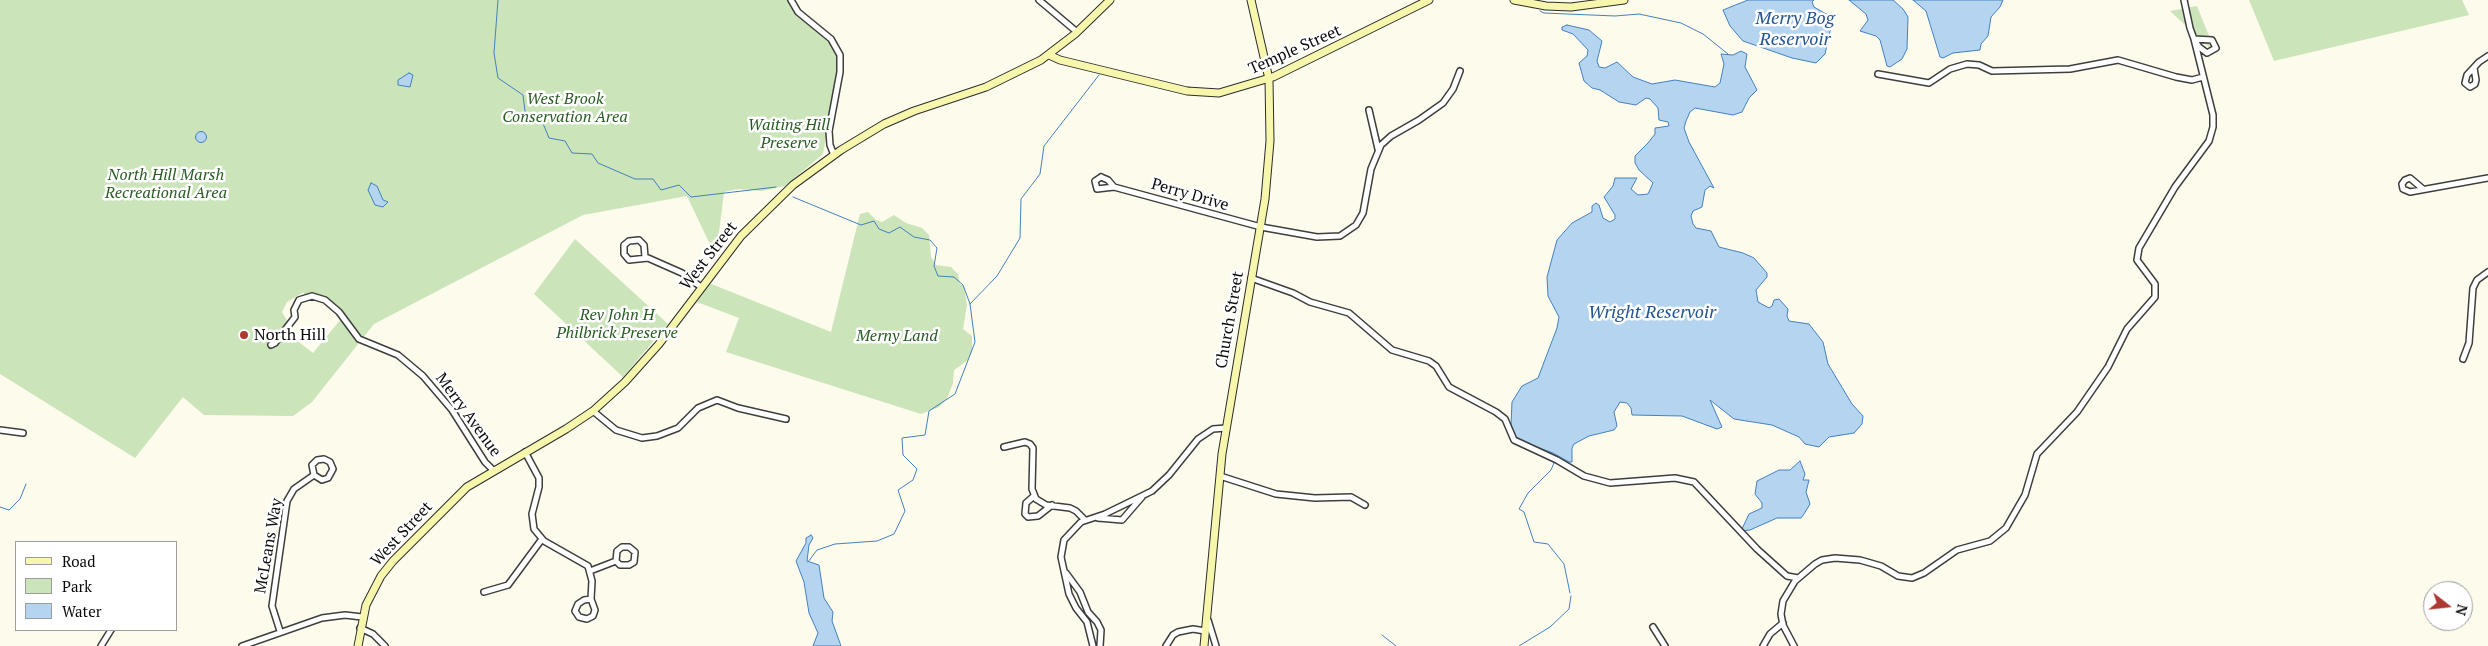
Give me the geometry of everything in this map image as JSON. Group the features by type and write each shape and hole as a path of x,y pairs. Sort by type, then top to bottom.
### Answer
{"main road":[{"name":"West Street","path":"358,646 362,617 367,601 386,568 457,495 493,470 554,437 593,411 642,364 741,236 793,185 834,155 884,124 986,87 1049,55 1077,32 1110,0"},
{"name":"Church Street","path":"1204,646 1226,428 1260,227 1270,141 1269,79 1251,0"},
{"name":"Temple Street","path":"1049,55 1060,60 1200,94 1224,92 1269,79 1429,0"},
{"path":"1514,0 1571,7 1624,0"}],"street":[{"path":"791,0 798,12 831,39 840,56 840,72 829,131 830,145 834,155"},
{"path":"1039,0 1077,32"},
{"path":"1794,646 1783,623 1781,614 1783,601 1798,577 1808,568 1822,560 1842,558 1867,561 1881,566 1898,576 1912,578 1924,573 1958,550 1990,541 2006,528 2029,487 2037,454 2077,412 2108,367 2127,329 2155,297 2155,284 2139,264 2137,255 2144,238 2175,186 2210,138 2213,120 2184,0"},
{"path":"2474,68 2488,56"},
{"path":"1878,74 1929,83 1950,69 1967,64 1979,65 1992,71 2070,69 2118,60 2176,77 2192,80 2203,77"},
{"path":"1378,149 1391,136 1424,117 1443,103 1453,89 1460,71"},
{"path":"1369,110 1378,149"},
{"name":"Perry Drive","path":"1114,187 1260,227 1326,238 1347,232 1356,225 1363,213 1370,170 1378,149"},
{"path":"2423,189 2488,178"},
{"path":"646,257 644,245 639,240 629,240 624,245 624,254 629,260 646,257 682,273 702,287"},
{"path":"2462,359 2469,343 2473,288 2477,280 2488,272"},
{"path":"1251,278 1293,293 1310,302 1349,313 1392,350 1429,361 1436,366 1449,386 1475,398 1499,414 1505,419 1514,440 1558,460 1584,476 1610,483 1675,478 1694,482 1757,549 1785,575 1793,579 1798,577"},
{"name":"Merry Avenue","path":"271,345 276,343 295,317 294,310 299,300 312,296 325,300 339,312 359,339 398,355 423,376 452,410 485,462 493,470"},
{"path":"593,411 616,430 642,438 657,436 678,428 698,408 717,400 738,408 786,419"},
{"path":"1093,646 1088,622 1076,608 1070,594 1061,557 1064,540 1074,528 1085,520 1095,518 1142,497 1159,486 1203,434 1214,429 1226,428"},
{"path":"0,430 22,433"},
{"path":"1004,447 1025,442 1033,448 1032,489 1034,496 1041,503 1076,510 1085,520"},
{"path":"525,452 535,467 539,478 539,487 532,519 537,534 542,539 588,566 590,571 591,599 595,610 593,616 587,619 579,617 576,611 578,604 582,600 591,599"},
{"name":"McLeans Way","path":"324,459 330,462 333,469 328,478 322,480 314,475 312,465 317,460 324,459"},
{"name":"McLeans Way","path":"280,631 272,606 286,504 292,491 314,475"},
{"path":"1220,476 1276,494 1315,498 1351,497 1365,505"},
{"path":"1034,496 1026,503 1025,514 1028,517 1038,516 1052,506"},
{"path":"1095,518 1122,520 1142,497"},
{"path":"484,592 508,585 542,539"},
{"path":"622,547 629,547 636,552 634,562 629,565 620,564 616,561 617,551 622,547"},
{"path":"590,571 616,561"},
{"path":"1065,571 1080,592 1088,612 1101,630 1100,646"},
{"path":"242,646 280,631 322,618 344,615 362,617"},
{"path":"1206,615 1216,646"},
{"path":"1763,646 1770,634 1783,623"},
{"path":"1653,627 1665,646"},
{"path":"360,628 373,634 385,646"},
{"path":"1166,646 1178,632 1193,629 1205,631"},
{"path":"101,646 110,631"}],"green space":[{"name":"North Hill Marsh Recreational Area","path":"0,0 792,0 798,16 833,46 838,54 838,66 823,154 785,186 762,191 738,189 724,192 716,257 687,196 583,215 374,324 312,402 293,416 204,415 183,397 135,458 0,374","holes":["304,292 304,299 316,299 328,304 341,319 313,353 300,343 282,312 287,302"]},
{"path":"2249,0 2462,0 2469,15 2274,61"},
{"path":"2197,6 2209,36 2210,48 2170,11"},
{"name":"Merny Land","path":"868,212 876,220 882,222 894,215 906,223 922,228 929,235 931,257 936,265 951,267 958,274 960,284 964,286 967,305 963,329 972,336 972,351 968,360 954,370 953,383 947,399 939,407 921,414 726,352 739,318 697,302 709,283 831,332 860,214"},
{"name":"Rev John H Philbrick Preserve","path":"575,239 668,324 623,377 534,294"}],"water":[{"name":"Merry Bog Reservoir","path":"1748,0 1814,0 1812,2 1814,7 1828,15 1831,27 1825,54 1816,63 1792,58 1743,41 1730,26 1723,10"},
{"name":"Merry Bog Reservoir","path":"1849,0 1893,0 1903,9 1908,17 1907,49 1902,59 1890,67 1887,66 1880,40 1876,36 1860,31 1868,20 1866,14"},
{"path":"1913,0 2003,0 2000,7 1991,17 1988,36 1981,44 1980,50 1953,53 1943,58 1940,57 1926,11"},
{"name":"Wright Reservoir","path":"1567,25 1589,30 1602,41 1597,61 1599,67 1605,68 1617,62 1633,77 1652,84 1675,80 1715,87 1720,83 1724,64 1721,54 1733,55 1741,51 1747,54 1745,67 1757,90 1749,98 1742,112 1733,115 1695,108 1690,112 1686,121 1684,128 1689,142 1714,188 1710,186 1705,190 1702,207 1693,211 1691,216 1693,224 1696,228 1711,231 1719,247 1754,258 1767,273 1767,277 1756,290 1758,302 1769,308 1774,300 1779,299 1788,309 1787,316 1789,321 1809,324 1823,342 1828,364 1852,404 1863,416 1862,424 1854,433 1829,437 1819,447 1805,444 1799,437 1772,425 1734,419 1710,400 1722,427 1717,429 1682,416 1632,415 1631,408 1627,403 1620,402 1614,412 1617,426 1614,430 1589,436 1574,444 1572,448 1572,462 1513,436 1511,425 1512,402 1522,386 1538,378 1557,328 1559,317 1548,296 1547,277 1557,240 1572,223 1592,212 1592,206 1596,203 1599,205 1603,218 1610,222 1615,219 1615,215 1604,197 1613,186 1615,178 1637,178 1631,189 1638,195 1648,194 1653,183 1639,170 1635,163 1635,156 1655,134 1655,128 1669,126 1668,122 1659,120 1658,108 1650,99 1646,98 1636,105 1619,102 1600,90 1592,88 1584,81 1579,63 1587,56 1588,50 1573,34 1562,30 1562,27"},
{"path":"409,73 413,75 410,87 398,85 398,80"},
{"path":"201,131 207,137 201,143 195,137"},
{"path":"371,183 377,186 383,200 388,202 383,207 375,205 368,190"},
{"path":"1800,461 1805,474 1803,480 1809,480 1806,492 1810,504 1801,518 1777,518 1750,530 1741,531 1749,514 1762,508 1762,503 1755,494 1757,481 1779,470 1790,470"},
{"path":"811,535 813,538 809,545 807,561 819,565 824,598 833,612 832,621 841,646 813,646 818,633 809,613 804,582 796,561 806,543 806,538"}],"waterway":[{"path":"498,0 494,53 498,78 523,95 526,119 542,121 549,138 565,141 572,153 592,154 598,163 635,179 653,179 661,190 679,185 691,197 776,187"},
{"path":"1540,11 1544,13 1615,16 1639,14 1681,23 1703,34 1728,54"},
{"path":"970,304 997,276 1020,238 1021,199 1040,174 1044,146 1099,75"},
{"path":"793,197 861,225 874,221 879,229 889,233 900,227 914,237 930,240 937,248 934,266 938,276 954,277 963,285 970,304 975,342 955,394 929,411 925,435 902,438 903,455 917,469 913,480 898,490 905,511 894,534 877,541 835,544 817,550 808,562"},
{"path":"1554,463 1551,470 1528,493 1519,509 1524,512 1534,542 1548,544 1564,564 1570,593"},
{"path":"0,507 9,510 20,499 26,484"},
{"path":"1519,646 1550,627 1569,609 1571,596"},
{"path":"1382,635 1396,646"}],"place":[{"name":"North Hill","path":"244,335"}],"park label":[{"name":"West Brook Conservation Area","path":"565,108"},
{"name":"Waiting Hill Preserve","path":"789,134"}]}
